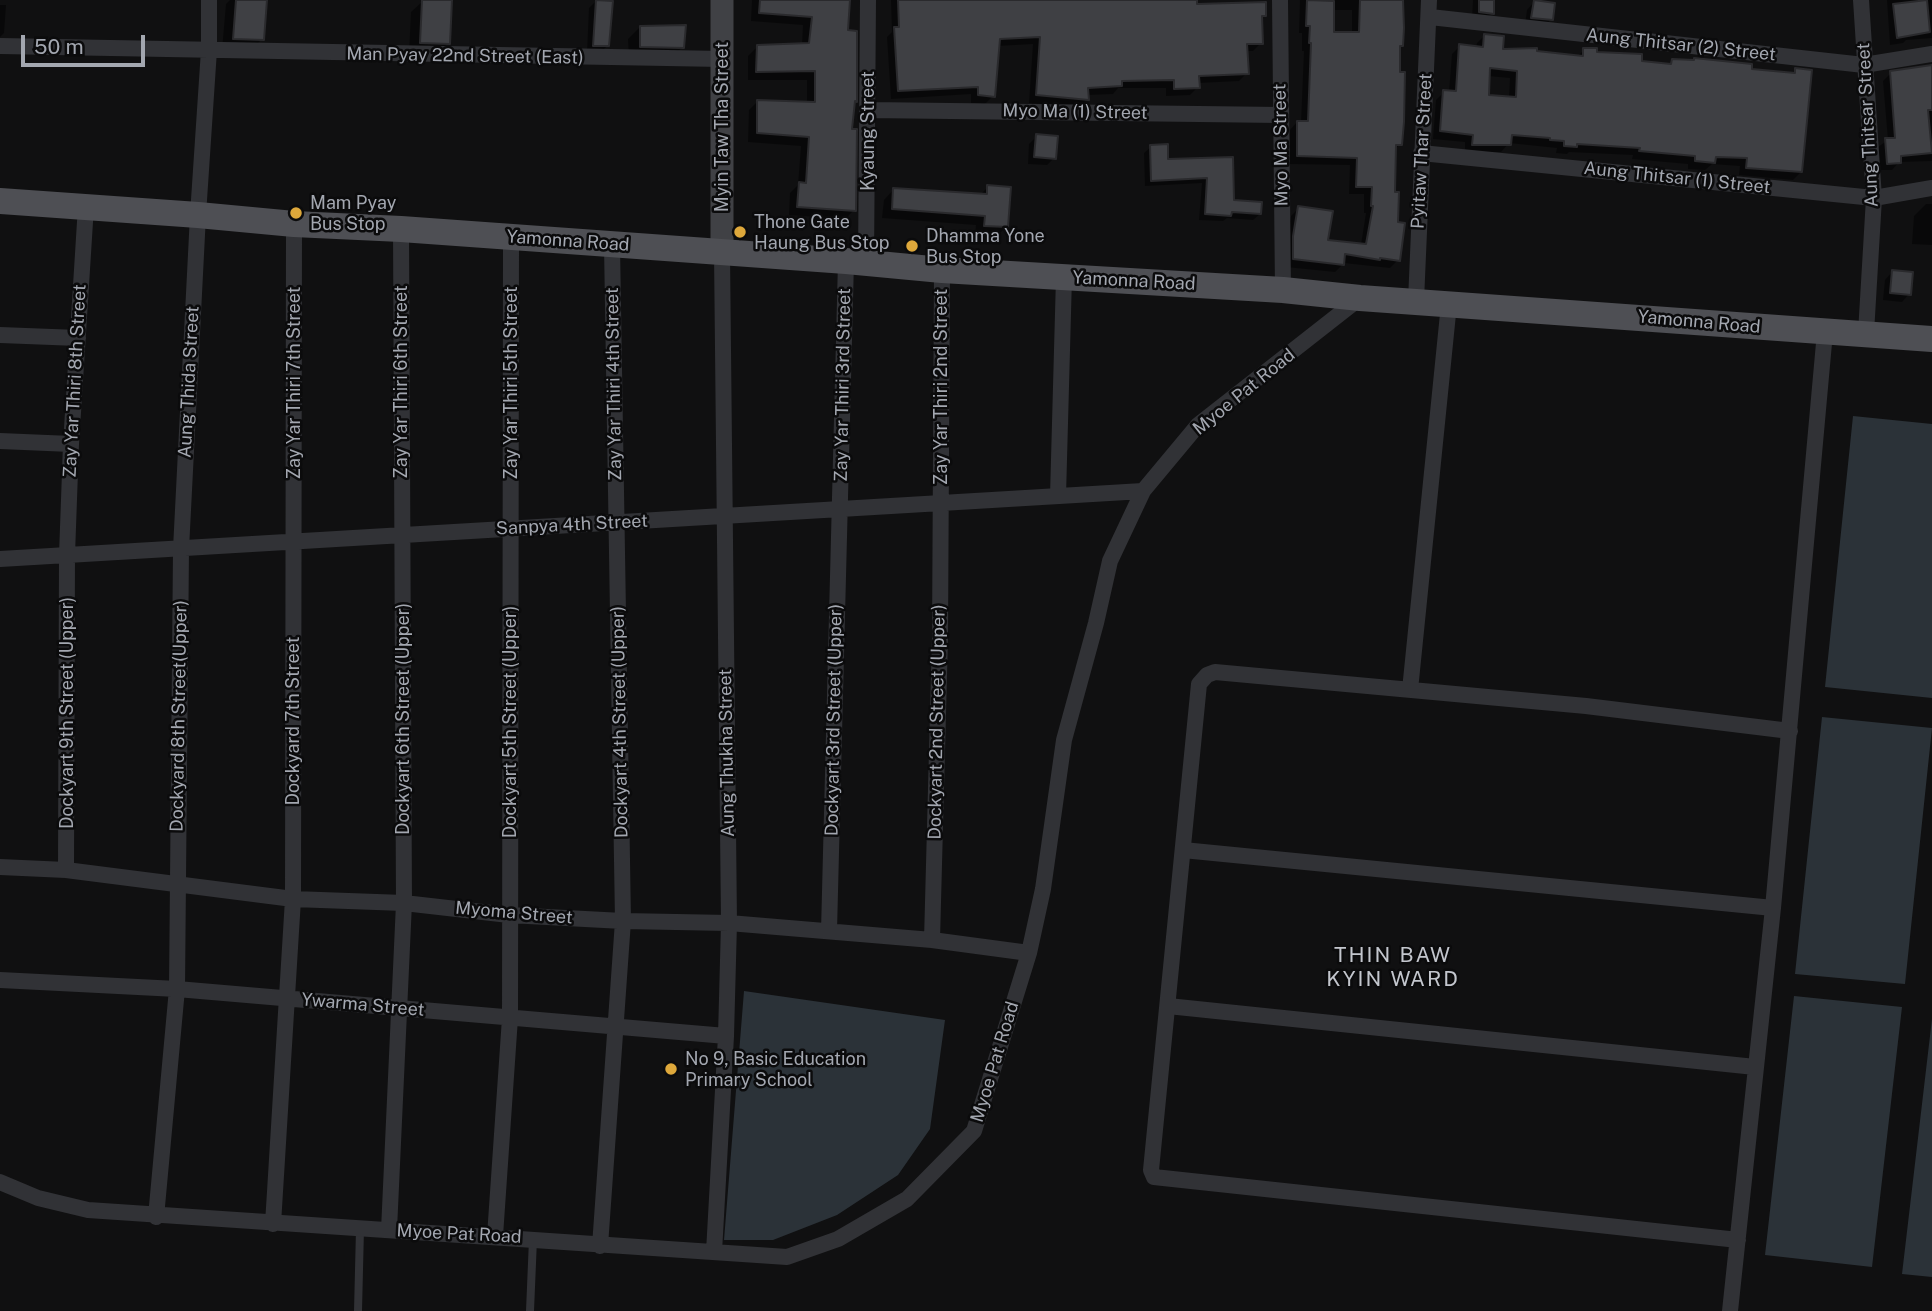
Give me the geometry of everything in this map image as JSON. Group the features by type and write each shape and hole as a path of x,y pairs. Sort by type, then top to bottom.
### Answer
{"main road":[{"name":"Myin Taw Tha Street","path":"722,0 722,253"},
{"name":"Yamonna Road","path":"0,201 942,270 1283,290 1360,298 1932,339"}],"street":[{"name":"Aung Thida Street","path":"181,549 209,50 209,0"},
{"name":"Kyaung Street","path":"856,262 868,110 868,0"},
{"name":"Myo Ma Street","path":"1280,0 1283,290"},
{"name":"Pyitaw Thar Street","path":"1416,301 1429,0"},
{"name":"Aung Thitsar Street","path":"1861,0 1874,198 1866,333"},
{"name":"Aung Thitsar (2) Street","path":"1430,17 1864,65 1932,54"},
{"name":"Man Pyay 22nd Street (East)","path":"0,46 722,59"},
{"name":"Myo Ma (1) Street","path":"868,110 1281,115"},
{"name":"Aung Thitsar (1) Street","path":"1421,152 1874,198 1932,188"},
{"name":"Zay Yar Thiri 8th Street","path":"67,555 86,206"},
{"name":"Zay Yar Thiri 7th Street","path":"293,542 294,224"},
{"name":"Zay Yar Thiri 6th Street","path":"401,229 401,536"},
{"name":"Zay Yar Thiri 5th Street","path":"510,529 511,237"},
{"name":"Zay Yar Thiri 4th Street","path":"612,245 617,523"},
{"name":"Aung Thukha Street","path":"714,1252 726,1036 729,923 722,253"},
{"name":"Zay Yar Thiri 3rd Street","path":"840,509 856,262"},
{"name":"Zay Yar Thiri 2nd Street","path":"941,503 942,270"},
{"path":"1058,496 1064,277"},
{"name":"Myoe Pat Road","path":"0,1182 38,1198 88,1210 156,1217 495,1236 600,1246 787,1257 838,1238 907,1199 974,1131 1029,953 1043,890 1064,740 1110,561 1143,491 1198,425 1287,358 1360,298"},
{"path":"1410,690 1449,304"},
{"path":"1730,1311 1773,908 1825,332"},
{"path":"0,334 78,338"},
{"path":"0,441 71,444"},
{"name":"Sanpya 4th Street","path":"0,559 1143,491"},
{"name":"Dockyart 2nd Street (Upper)","path":"932,940 941,503"},
{"name":"Dockyart 3rd Street (Upper)","path":"829,931 840,509"},
{"name":"Dockyart 4th Street (Upper)","path":"600,1246 623,921 617,523"},
{"name":"Dockyart 5th Street (Upper)","path":"495,1236 510,1018 510,529"},
{"name":"Dockyart 6th Street (Upper)","path":"389,1230 404,903 401,536"},
{"name":"Dockyard 7th Street","path":"273,1224 293,899 293,542"},
{"name":"Dockyard 8th Street(Upper)","path":"156,1217 177,989 181,549"},
{"name":"Dockyart 9th Street (Upper)","path":"66,870 67,555"},
{"path":"1738,1240 1158,1179 1151,1170 1199,684 1214,672 1586,706 1790,731"},
{"path":"1183,850 1773,908"},
{"name":"Myoma Street","path":"0,867 66,870 293,899 404,903 509,915 729,923 932,940 1029,953"},
{"name":"Ywarma Street","path":"0,980 177,989 726,1036"},
{"path":"1168,1006 1755,1067"}],"lane":[{"path":"358,1311 360,1229"},
{"path":"530,1311 533,1239"}],"shaded area":[{"path":"1853,416 1932,424 1932,698 1825,687"},
{"path":"1822,717 1932,728 1905,984 1795,974"},
{"path":"744,991 945,1020 930,1129 898,1175 837,1215 773,1240 724,1240"},
{"path":"1794,996 1902,1007 1872,1267 1765,1255"},
{"path":"1932,1019 1932,1277 1902,1274"}],"building":[{"path":"236,0 267,0 264,40 233,39"},
{"path":"422,0 452,0 450,44 420,43"},
{"path":"596,0 613,1 609,46 593,46"},
{"path":"760,0 850,0 848,30 857,31 857,102 855,101 852,129 857,129 856,211 797,207 799,182 806,183 809,137 757,133 757,100 815,102 815,71 756,72 757,45 809,43 812,17 759,13"},
{"path":"898,0 1197,0 1197,4 1266,2 1266,16 1262,16 1263,44 1247,44 1249,74 1199,76 1200,88 1174,89 1174,80 1122,81 1122,86 1088,88 1089,100 1036,95 1040,37 1000,39 995,97 978,95 978,87 898,91 894,27 899,27"},
{"path":"1307,0 1334,1 1334,32 1359,32 1360,0 1403,0 1404,28 1403,46 1400,46 1400,72 1405,72 1404,122 1402,145 1396,145 1395,192 1399,192 1398,222 1405,223 1400,261 1345,254 1344,265 1293,259 1293,236 1298,206 1333,211 1328,240 1366,244 1373,206 1372,187 1356,187 1357,158 1297,156 1297,121 1308,121 1311,43 1310,26 1306,26"},
{"path":"1479,0 1494,0 1494,14 1479,12"},
{"path":"1534,0 1555,3 1553,20 1531,18"},
{"path":"1927,0 1930,32 1897,38 1893,4"},
{"path":"686,25 684,48 640,47 640,26"},
{"path":"1484,34 1504,36 1503,49 1537,48 1537,51 1583,56 1583,48 1597,48 1597,52 1642,54 1642,61 1671,64 1672,59 1694,58 1752,64 1752,69 1795,73 1795,68 1812,70 1802,172 1746,168 1747,158 1716,157 1715,163 1695,161 1695,156 1639,151 1640,148 1577,144 1577,147 1564,146 1564,141 1550,138 1512,135 1511,145 1472,145 1473,135 1440,131 1443,90 1456,91 1459,44 1483,47","holes":["1490,68 1517,71 1516,97 1489,95"]},
{"path":"1932,65 1932,110 1928,110 1932,153 1901,156 1901,163 1887,164 1885,138 1895,138 1890,71"},
{"path":"1036,134 1058,136 1056,159 1034,157"},
{"path":"1168,144 1168,159 1233,157 1234,200 1262,202 1261,214 1205,214 1207,178 1151,181 1150,145"},
{"path":"987,185 1011,187 1008,227 984,226 985,216 892,209 893,188 987,194"},
{"path":"1892,270 1913,272 1911,295 1890,293"}],"place":[{"name":"Mam Pyay Bus Stop","path":"296,213"},
{"name":"Thone Gate Haung Bus Stop","path":"740,232"},
{"name":"Dhamma Yone Bus Stop","path":"912,246"},
{"name":"No 9, Basic Education Primary School","path":"671,1069"}],"district":[{"name":"THIN BAW KYIN WARD","path":"1393,968"}]}
